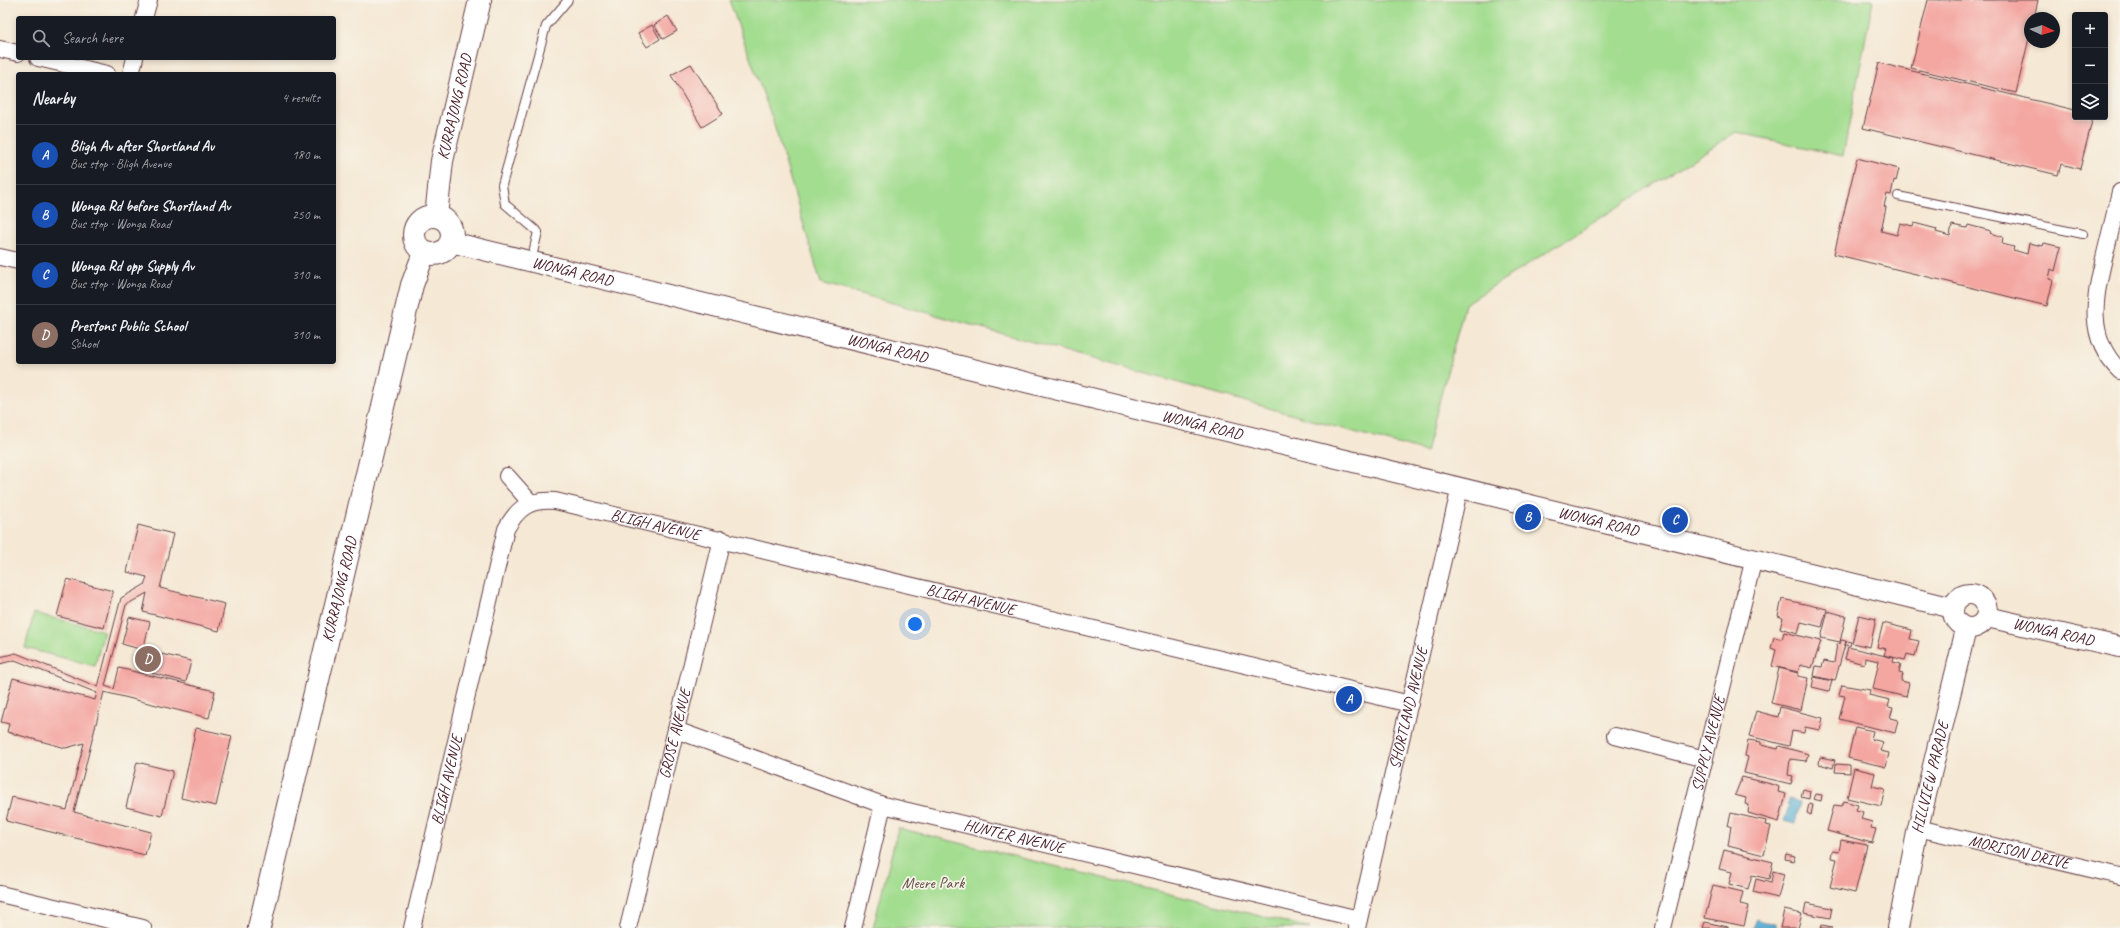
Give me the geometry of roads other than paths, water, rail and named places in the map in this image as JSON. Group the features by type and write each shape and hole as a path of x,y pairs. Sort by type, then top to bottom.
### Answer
{"main road":[{"name":"KURRAJONG ROAD","path":"436,216 442,161 480,0"},
{"path":"430,216 436,216 441,217 449,225 451,230 451,242 446,249 437,254 424,253 414,242 413,230 420,220 430,216"},
{"name":"KURRAJONG ROAD","path":"259,928 410,293 424,253"}],"street":[{"path":"145,16 149,0"},
{"path":"0,49 16,53"},
{"path":"47,60 98,72"},
{"path":"132,72 134,60"},
{"path":"2120,192 2096,290 2094,307 2099,338 2106,353 2120,371"},
{"name":"WONGA ROAD","path":"451,242 1754,558 1953,608"},
{"path":"0,257 16,261"},
{"path":"507,476 531,503"},
{"name":"SHORTLAND AVENUE","path":"1358,924 1460,487"},
{"name":"BLIGH AVENUE","path":"412,928 506,529 513,517 520,510 531,503 542,500 555,501 722,539 1410,704"},
{"name":"GROSE AVENUE","path":"628,928 722,539"},
{"name":"SUPPLY AVENUE","path":"1663,928 1754,558"},
{"path":"1975,594 1980,597 1987,606 1987,617 1981,625 1966,629 1961,627 1954,618 1953,608 1959,598 1964,595 1975,594"},
{"name":"WONGA ROAD","path":"1987,617 2120,647"},
{"name":"HILLVIEW PARADE","path":"1898,928 1918,828 1966,629"},
{"name":"HUNTER AVENUE","path":"676,730 883,805 1358,924"},
{"path":"1615,736 1705,760"},
{"path":"853,928 883,805"},
{"name":"MORISON DRIVE","path":"1918,828 2120,876"},
{"path":"0,894 112,925 142,928"}],"lane":[{"path":"531,262 538,232 505,204 502,185 546,26 568,0"},
{"path":"1898,196 2083,234"}],"water":[{"path":"1788,799 1800,802 1795,824 1784,821 1789,806 1787,804"},
{"path":"1757,919 1775,923 1775,928 1753,928"}],"place":[{"name":"Wonga Rd before Shortland Av","path":"1528,517"},
{"name":"Wonga Rd opp Supply Av","path":"1675,520"},
{"name":"Prestons Public School","path":"148,659"},
{"name":"Bligh Av after Shortland Av","path":"1349,699"}],"park label":[{"name":"Meere Park","path":"933,883"}]}
